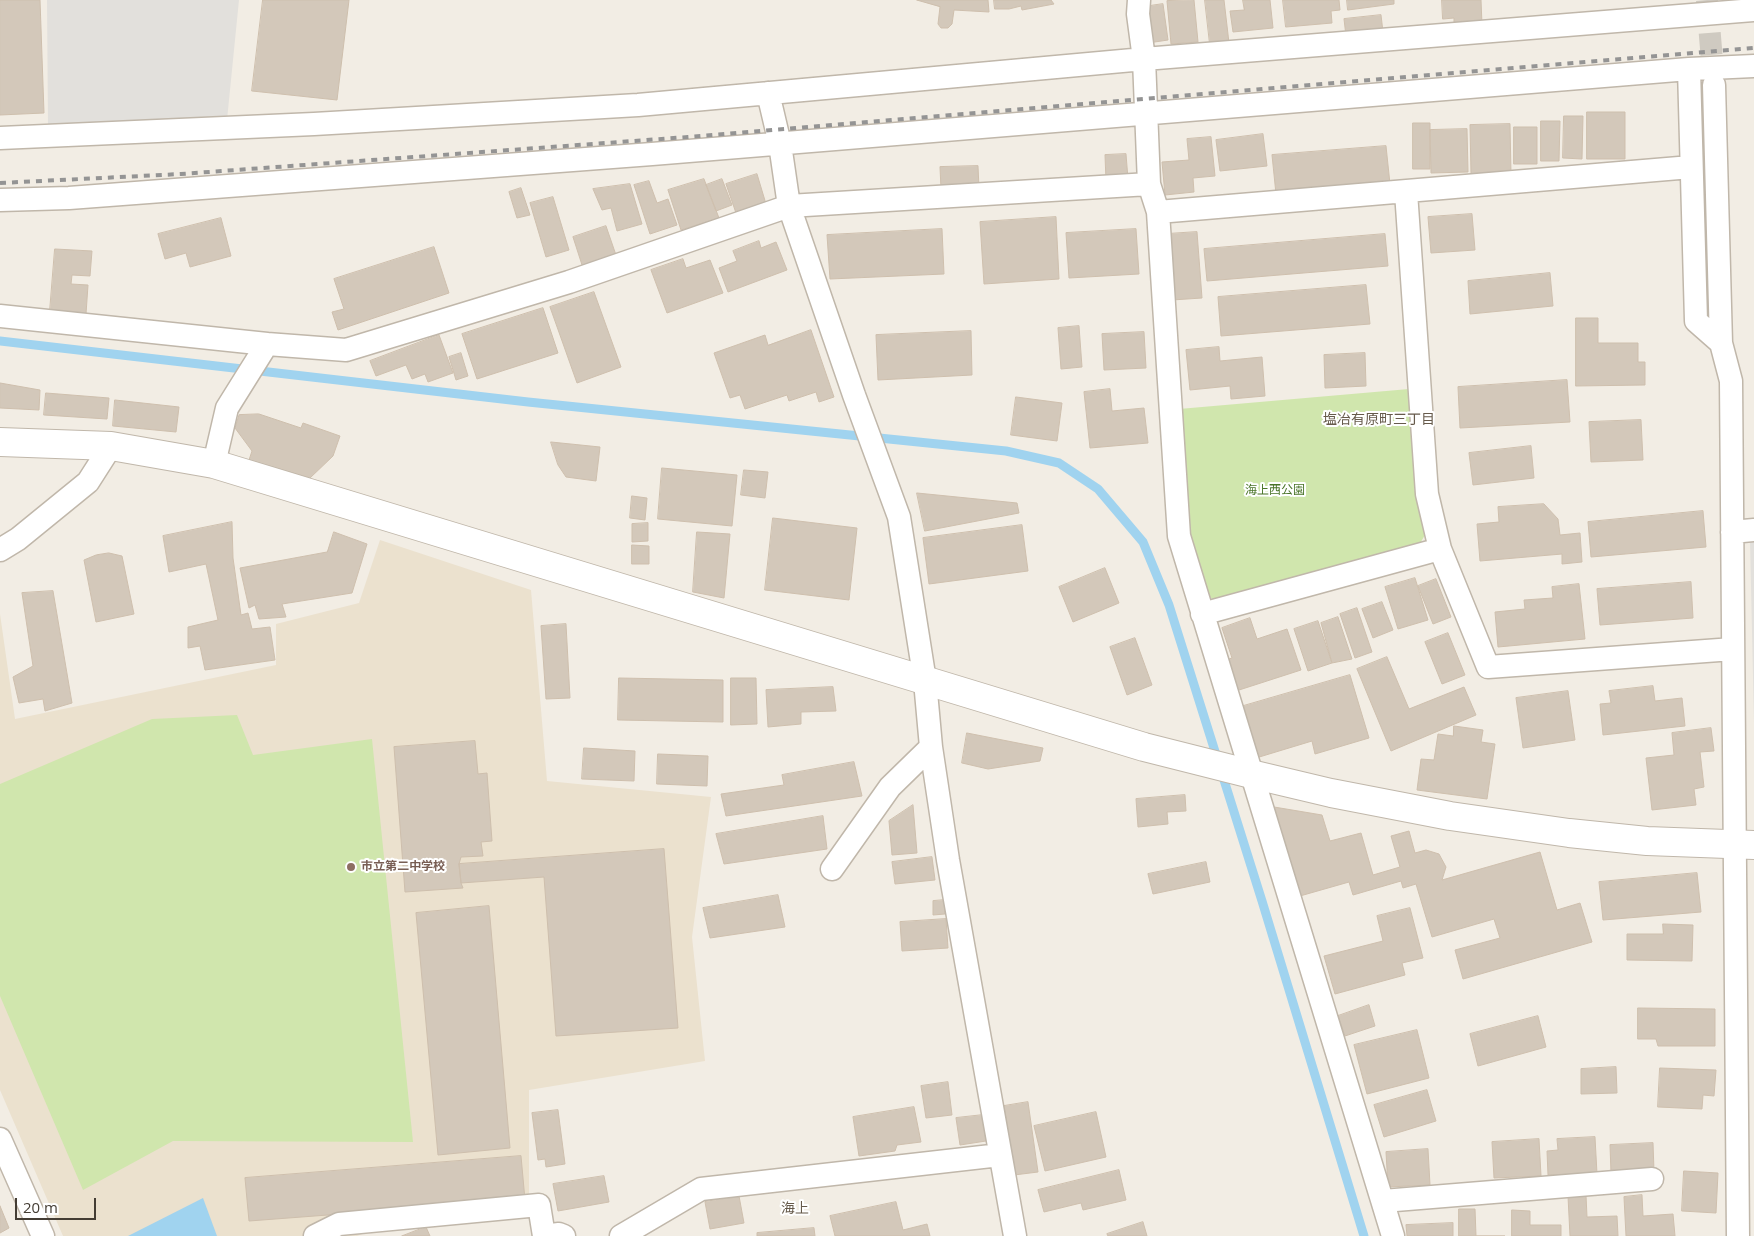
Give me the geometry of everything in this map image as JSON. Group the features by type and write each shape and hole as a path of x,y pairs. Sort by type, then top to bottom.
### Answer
{"street":[{"path":"1138,0 1144,59 1149,184 1158,212 1178,536 1393,1236"},
{"path":"0,138 324,124 628,106 1747,7"},
{"path":"0,200 69,198 780,144 1689,69 1754,66"},
{"path":"1689,69 1696,321 1721,343"},
{"path":"1714,85 1721,343 1731,381 1743,531 1733,650 1744,844 1738,1236"},
{"path":"768,93 780,144 789,206 854,395 899,517 925,681 931,747 948,860 1015,1236"},
{"path":"1158,212 1692,167"},
{"path":"0,316 267,344 346,350 569,282 789,206 1149,184"},
{"path":"1406,192 1427,494 1440,549 1488,667 1733,650"},
{"path":"214,464 227,408 267,344"},
{"path":"0,442 111,446 214,464 1144,747 1331,793 1450,816 1569,833 1647,841 1744,844"},
{"path":"0,550 18,539 88,482 111,446"},
{"path":"1202,614 1440,549"},
{"path":"832,869 890,787 931,747"},
{"path":"0,1139 43,1236"},
{"path":"621,1236 700,1189 1000,1155"},
{"path":"1383,1201 1652,1179"},
{"path":"315,1236 338,1224 539,1205 544,1236 559,1234 564,1236"}],"shaded area":[{"path":"47,0 239,0 227,120 48,126"},
{"name":"市立第二中学校","path":"380,540 531,590 547,781 711,797 692,937 705,1061 529,1090 529,1200 425,1209 357,1236 63,1236 0,1090 0,614 15,719 276,665 276,624 359,603"},
{"path":"1750,540 1754,540 1754,723"}],"green space":[{"name":"海上西公園","path":"1409,389 1415,492 1425,535 1419,545 1214,600 1203,593 1186,535 1179,409"},
{"path":"237,715 253,755 372,739 413,1142 173,1141 83,1190 0,996 0,784 152,719"}],"water":[{"path":"203,1198 217,1236 128,1236"}],"building":[{"path":"0,0 40,0 44,113 0,115"},
{"path":"263,0 349,0 337,100 252,91"},
{"path":"917,0 988,0 989,12 954,10 952,24 948,28 941,28 938,24 940,7"},
{"path":"994,0 1051,0 1054,4 1022,10 1021,6 1009,9 995,9"},
{"path":"1194,0 1198,42 1171,44 1167,1"},
{"path":"1205,0 1224,0 1229,43 1210,44"},
{"path":"1243,0 1270,0 1273,28 1233,32 1230,11 1244,10"},
{"path":"1283,0 1339,0 1340,10 1331,11 1332,23 1286,27"},
{"path":"1347,0 1394,0 1394,4 1348,10"},
{"path":"1442,0 1481,0 1482,25 1454,26 1454,18 1443,19"},
{"path":"1163,4 1168,40 1148,43 1143,7"},
{"path":"1381,15 1383,32 1346,36 1344,19"},
{"path":"1587,112 1625,112 1625,159 1587,159"},
{"path":"1564,116 1583,116 1582,159 1563,158"},
{"path":"1541,121 1560,121 1559,161 1541,161"},
{"path":"1413,123 1430,123 1430,169 1413,169"},
{"path":"1510,124 1511,174 1471,174 1470,125"},
{"path":"1514,127 1537,127 1537,164 1514,164"},
{"path":"1467,129 1468,172 1431,173 1430,130"},
{"path":"1263,134 1267,166 1220,171 1216,140"},
{"path":"1211,137 1215,176 1193,178 1194,192 1165,195 1162,162 1189,160 1187,139"},
{"path":"1386,146 1390,184 1276,194 1272,155"},
{"path":"1126,154 1128,179 1106,181 1105,155"},
{"path":"978,166 979,188 941,189 940,167"},
{"path":"757,174 766,204 736,213 726,184"},
{"path":"704,179 719,218 681,230 668,190"},
{"path":"722,179 732,205 716,211 706,185"},
{"path":"649,181 657,203 668,199 677,225 650,234 634,185"},
{"path":"630,184 642,224 617,231 611,208 602,210 593,189"},
{"path":"521,188 530,215 517,218 509,192"},
{"path":"553,197 569,250 546,257 530,203"},
{"path":"1472,214 1475,250 1431,253 1428,217"},
{"path":"1056,217 1059,279 984,284 980,222"},
{"path":"221,218 231,256 190,267 186,253 165,259 158,234"},
{"path":"606,226 617,258 583,268 573,237"},
{"path":"942,229 944,274 830,279 827,235"},
{"path":"1136,229 1139,274 1069,278 1066,233"},
{"path":"1197,232 1202,298 1172,300 1167,234"},
{"path":"1385,234 1388,266 1207,281 1204,249"},
{"path":"759,241 761,248 776,242 787,270 728,292 719,268 737,261 733,251"},
{"path":"434,247 449,293 338,330 332,312 344,309 334,279"},
{"path":"55,249 92,251 90,276 72,275 71,284 88,285 86,314 50,311"},
{"path":"683,259 686,268 710,260 723,293 667,313 651,270"},
{"path":"1550,273 1553,306 1470,314 1468,281"},
{"path":"1366,285 1370,324 1221,336 1218,297"},
{"path":"594,292 621,367 577,383 550,307"},
{"path":"543,308 558,353 477,379 462,334"},
{"path":"1576,318 1598,318 1598,343 1638,343 1638,362 1645,362 1645,385 1576,386"},
{"path":"1079,326 1082,367 1061,369 1058,328"},
{"path":"811,330 834,397 819,402 816,392 789,401 787,395 745,409 740,395 730,398 714,353 765,335 768,345"},
{"path":"971,331 972,375 878,380 876,335"},
{"path":"1144,332 1146,368 1104,370 1102,334"},
{"path":"439,335 453,373 428,382 425,374 412,379 406,365 376,376 370,361"},
{"path":"1219,347 1220,361 1262,357 1265,396 1231,399 1230,386 1190,390 1186,350"},
{"path":"461,353 468,376 456,380 449,357"},
{"path":"1365,353 1366,386 1325,388 1324,355"},
{"path":"1567,380 1570,422 1460,428 1458,387"},
{"path":"0,383 40,390 39,410 0,408"},
{"path":"1110,389 1112,411 1144,408 1148,443 1090,448 1084,392"},
{"path":"46,393 109,398 107,419 44,415"},
{"path":"1016,397 1062,403 1057,441 1011,435"},
{"path":"115,400 179,407 176,432 113,426"},
{"path":"259,414 301,428 303,423 340,436 333,456 310,478 249,460 252,451 235,428 239,415"},
{"path":"1641,420 1643,460 1591,462 1589,422"},
{"path":"551,442 600,447 596,481 566,477 558,465"},
{"path":"1531,446 1534,478 1473,485 1469,453"},
{"path":"662,468 737,475 732,526 658,519"},
{"path":"744,470 768,472 765,498 741,495"},
{"path":"917,493 1017,503 1019,513 925,531"},
{"path":"632,496 647,498 645,520 630,518"},
{"path":"1544,504 1558,519 1560,535 1580,533 1582,562 1562,564 1562,554 1480,561 1477,524 1499,522 1498,507"},
{"path":"1703,511 1706,547 1591,557 1588,522"},
{"path":"773,518 857,528 849,600 765,590"},
{"path":"232,522 233,558 241,615 248,613 252,629 270,627 275,660 205,670 200,646 188,648 188,627 218,620 206,564 169,572 163,536"},
{"path":"648,523 648,541 632,542 632,524"},
{"path":"1022,525 1028,571 929,584 923,538"},
{"path":"334,532 367,544 352,593 282,604 286,617 259,619 255,605 249,608 240,568 327,552"},
{"path":"697,532 730,534 724,598 693,592"},
{"path":"632,545 649,546 649,564 632,564"},
{"path":"109,553 122,556 134,614 96,622 84,560 96,555"},
{"path":"1105,568 1119,603 1073,622 1059,587"},
{"path":"1415,578 1428,620 1398,629 1385,587"},
{"path":"1436,579 1451,617 1433,624 1418,586"},
{"path":"1691,582 1693,618 1600,625 1597,589"},
{"path":"1579,584 1585,639 1498,647 1495,612 1525,609 1524,600 1553,598 1552,587"},
{"path":"53,591 72,703 45,711 43,699 19,703 13,677 33,666 22,593"},
{"path":"1382,602 1393,630 1373,638 1362,609"},
{"path":"1357,608 1372,652 1355,658 1340,614"},
{"path":"1338,617 1352,659 1332,663 1321,623"},
{"path":"1250,618 1257,639 1287,629 1301,670 1236,691 1226,660 1232,658 1222,628"},
{"path":"1318,621 1332,663 1308,671 1294,629"},
{"path":"566,624 570,698 546,699 541,626"},
{"path":"1448,633 1465,675 1442,684 1425,642"},
{"path":"1135,638 1152,685 1127,695 1110,647"},
{"path":"1387,657 1409,709 1464,687 1476,715 1391,751 1357,669"},
{"path":"1350,675 1369,738 1315,754 1312,741 1256,758 1240,707"},
{"path":"619,678 723,680 723,722 618,720"},
{"path":"731,678 756,678 757,724 731,725"},
{"path":"1653,686 1655,701 1682,698 1685,726 1603,735 1600,704 1611,703 1609,691"},
{"path":"833,687 836,711 801,712 801,724 768,727 766,690"},
{"path":"1568,691 1575,740 1523,748 1516,698"},
{"path":"1454,726 1483,730 1481,742 1495,744 1487,799 1417,790 1421,759 1434,760 1438,734 1453,736"},
{"path":"1711,728 1714,751 1700,752 1704,787 1694,789 1696,805 1652,810 1646,758 1674,755 1672,733"},
{"path":"967,733 1043,748 1040,761 988,769 962,763"},
{"path":"475,741 478,774 487,773 492,841 481,842 483,856 461,857 459,864 463,888 405,892 394,747"},
{"path":"584,748 635,751 634,781 582,779"},
{"path":"658,754 708,756 707,786 657,784"},
{"path":"854,762 862,796 726,816 721,794 784,785 782,775"},
{"path":"1185,795 1186,811 1167,812 1168,824 1138,827 1136,799"},
{"path":"913,805 917,853 892,855 889,821"},
{"path":"1274,807 1322,815 1330,841 1361,833 1373,875 1400,867 1391,836 1409,831 1415,853 1426,850 1439,854 1446,867 1442,880 1540,852 1557,910 1580,903 1592,942 1463,979 1455,950 1500,938 1494,919 1432,937 1416,884 1403,888 1401,881 1353,895 1349,882 1300,896"},
{"path":"823,816 827,849 724,864 716,834"},
{"path":"664,849 678,1028 556,1036 544,877 461,883 459,864"},
{"path":"932,857 935,880 895,884 892,862"},
{"path":"1206,862 1210,882 1153,894 1148,874"},
{"path":"1697,873 1701,912 1603,920 1599,882"},
{"path":"778,895 785,927 710,938 703,908"},
{"path":"945,900 945,914 933,915 933,901"},
{"path":"489,906 510,1148 438,1155 416,913"},
{"path":"1410,908 1423,958 1402,963 1405,975 1335,994 1324,956 1383,941 1377,916"},
{"path":"946,919 948,948 902,951 900,922"},
{"path":"1663,924 1693,925 1692,961 1627,960 1627,934 1663,934"},
{"path":"1369,1005 1375,1026 1345,1036 1338,1016"},
{"path":"1638,1008 1715,1009 1715,1046 1658,1046 1656,1039 1638,1039"},
{"path":"1538,1016 1546,1047 1478,1066 1470,1034"},
{"path":"1417,1030 1429,1078 1367,1094 1354,1045"},
{"path":"1616,1067 1617,1093 1581,1094 1581,1069"},
{"path":"1660,1068 1716,1070 1714,1096 1703,1095 1702,1109 1658,1107"},
{"path":"948,1082 952,1115 926,1118 921,1086"},
{"path":"1427,1090 1436,1121 1384,1137 1374,1105"},
{"path":"1028,1102 1038,1172 1014,1175 1004,1106"},
{"path":"914,1107 921,1142 897,1145 895,1151 859,1156 853,1117"},
{"path":"558,1110 565,1164 546,1167 545,1159 538,1160 532,1113"},
{"path":"1096,1112 1106,1157 1045,1171 1034,1126"},
{"path":"983,1115 986,1141 960,1145 956,1118"},
{"path":"1595,1137 1597,1174 1548,1175 1547,1151 1558,1150 1557,1139"},
{"path":"1539,1139 1541,1176 1494,1178 1492,1142"},
{"path":"1653,1143 1654,1171 1611,1173 1610,1145"},
{"path":"1428,1149 1430,1185 1388,1187 1386,1152"},
{"path":"521,1156 525,1200 249,1221 245,1178"},
{"path":"1119,1170 1126,1200 1083,1210 1081,1203 1044,1212 1038,1190"},
{"path":"1684,1171 1718,1173 1716,1213 1682,1211"},
{"path":"604,1176 609,1202 558,1211 553,1184"},
{"path":"1586,1195 1587,1217 1617,1216 1618,1236 1570,1236 1568,1196"},
{"path":"1642,1195 1643,1216 1673,1214 1675,1236 1626,1236 1624,1197"},
{"path":"739,1196 744,1223 710,1229 705,1202"},
{"path":"896,1202 903,1230 927,1224 930,1236 835,1236 830,1216"},
{"path":"0,1206 9,1228 0,1233"},
{"path":"1459,1209 1475,1209 1476,1236 1459,1236"},
{"path":"1512,1210 1530,1211 1530,1225 1561,1225 1561,1236 1512,1236"},
{"path":"1143,1222 1147,1236 1108,1236 1107,1234"},
{"path":"1453,1223 1453,1236 1407,1236 1406,1225"},
{"path":"426,1227 430,1236 402,1236"},
{"path":"814,1228 815,1236 757,1236 757,1233"}],"waterway":[{"path":"0,341 528,402 1006,451 1059,463 1098,489 1143,542 1169,605 1364,1236"}],"tunnel":[{"path":"1707,0 1714,85"}],"railway":[{"path":"0,183 181,174 688,137 1754,48"}],"place":[{"name":"市立第二中学校","path":"351,867"}],"district":[{"name":"塩冶有原町三丁目","path":"1379,420"},
{"name":"海上","path":"795,1209"}]}
